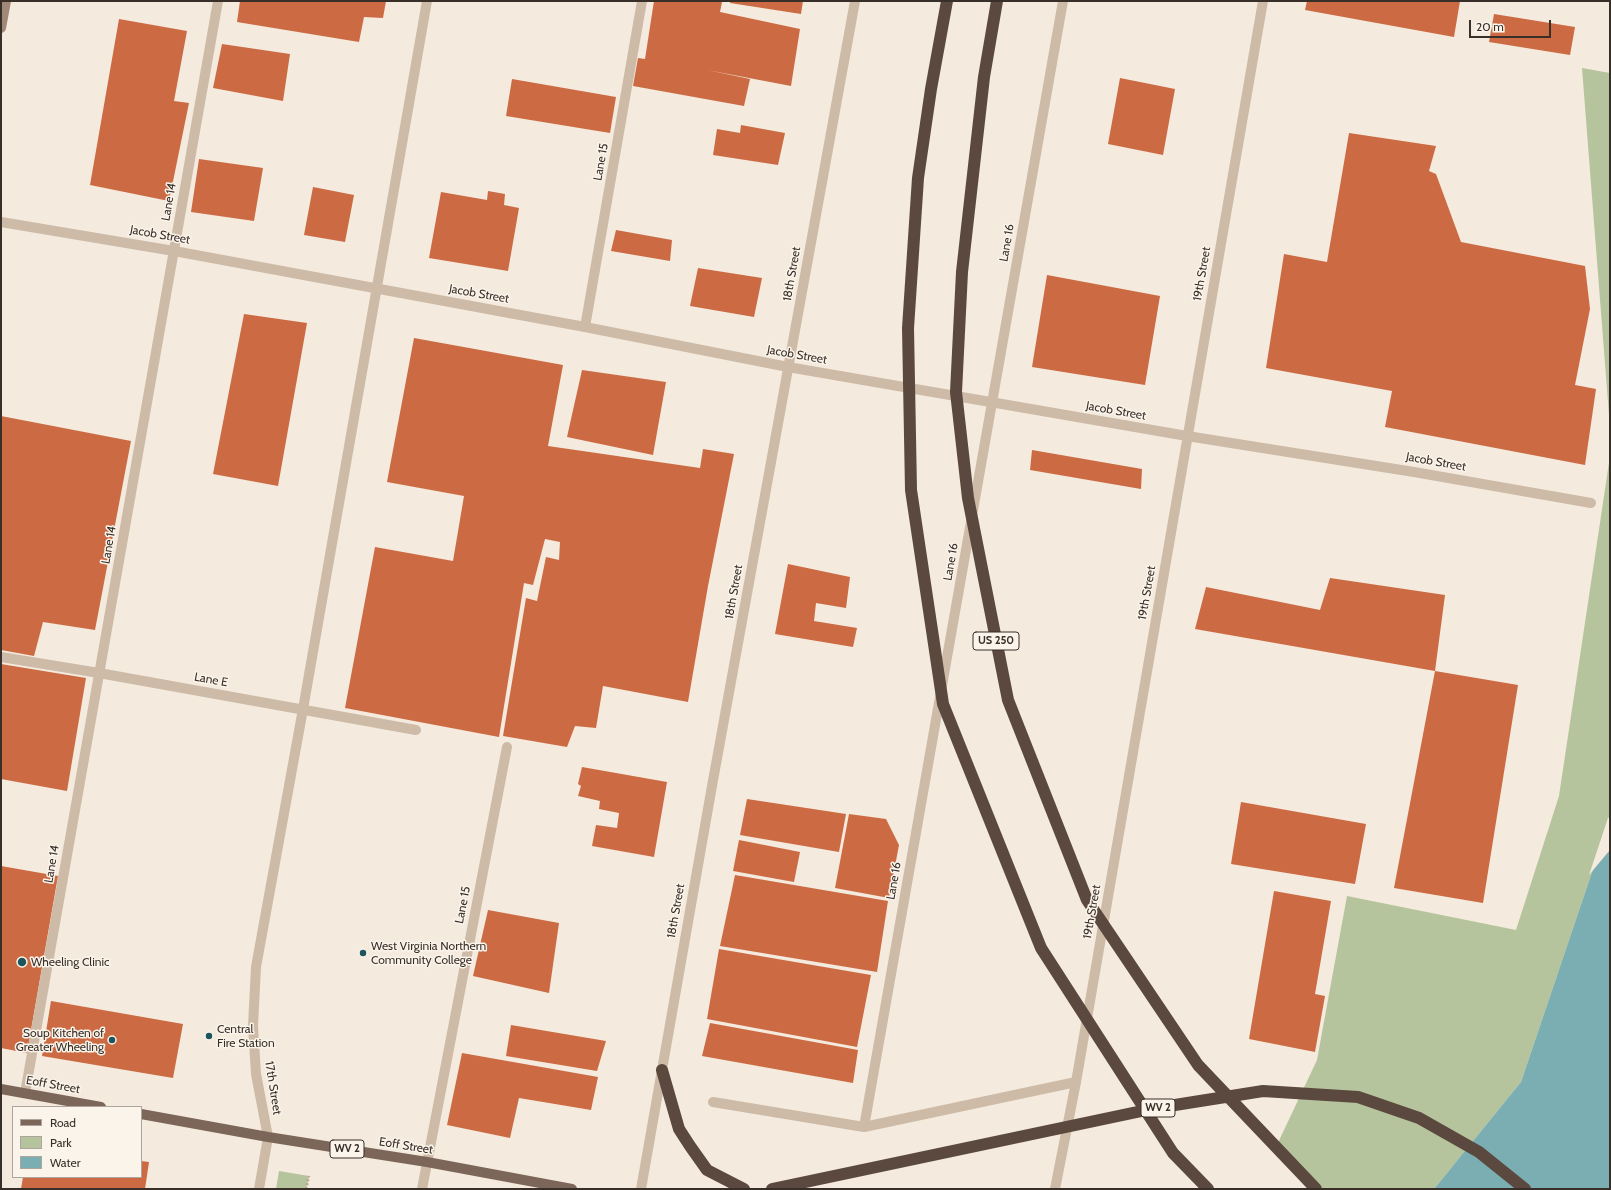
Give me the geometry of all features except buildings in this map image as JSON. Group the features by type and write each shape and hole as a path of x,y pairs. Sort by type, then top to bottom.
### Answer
{"highway":[{"path":"947,1 931,89 918,178 908,328 911,490 943,704 1041,948 1173,1153 1208,1189"},
{"name":"US 250","path":"997,1 984,76 962,272 956,392 968,498 1008,700 1087,900 1198,1065 1316,1189"},
{"path":"662,1070 678,1129 707,1170 744,1189"},
{"name":"WV 2","path":"772,1189 1156,1108 1263,1091 1358,1097 1419,1118 1479,1152 1525,1189"}],"main road":[{"path":"1,28 6,1"},
{"name":"Eoff Street","path":"1,1088 96,1106"},
{"name":"Eoff Street","path":"142,1114 268,1137 426,1162 572,1189"}],"street":[{"name":"Lane 14","path":"25,1093 218,1"},
{"name":"17th Street","path":"259,1189 268,1137 256,1074 253,1026 256,967 303,710 427,1"},
{"name":"Lane 15","path":"585,327 642,1"},
{"name":"18th Street","path":"641,1189 855,1"},
{"name":"Lane 16","path":"864,1127 1063,1"},
{"name":"19th Street","path":"1055,1189 1076,1082 1263,1"},
{"name":"Jacob Street","path":"1,222 174,251 377,288 788,367 1187,436 1414,472 1591,503"},
{"name":"Lane E","path":"1,657 99,673 416,730"},
{"name":"Lane 15","path":"422,1189 507,747"},
{"path":"713,1102 864,1127 1076,1082"}],"path":[{"path":"306,1189 309,1176"}],"green space":[{"path":"1582,68 1610,73 1610,428"},
{"path":"1610,456 1610,819 1521,1082 1434,1189 1316,1189 1276,1147 1317,1060 1347,896 1516,930 1559,796"},
{"path":"279,1171 309,1176 306,1189 276,1189"}],"water":[{"path":"1610,819 1610,1189 1434,1189 1521,1082"}],"pier":[{"path":"1610,817 1610,850 1589,875 1608,818"}],"place":[{"name":"West Virginia Northern Community College","path":"363,953"},
{"name":"Wheeling Clinic","path":"22,962"},
{"name":"Central Fire Station","path":"209,1036"},
{"name":"Soup Kitchen of Greater Wheeling","path":"112,1040"}]}
